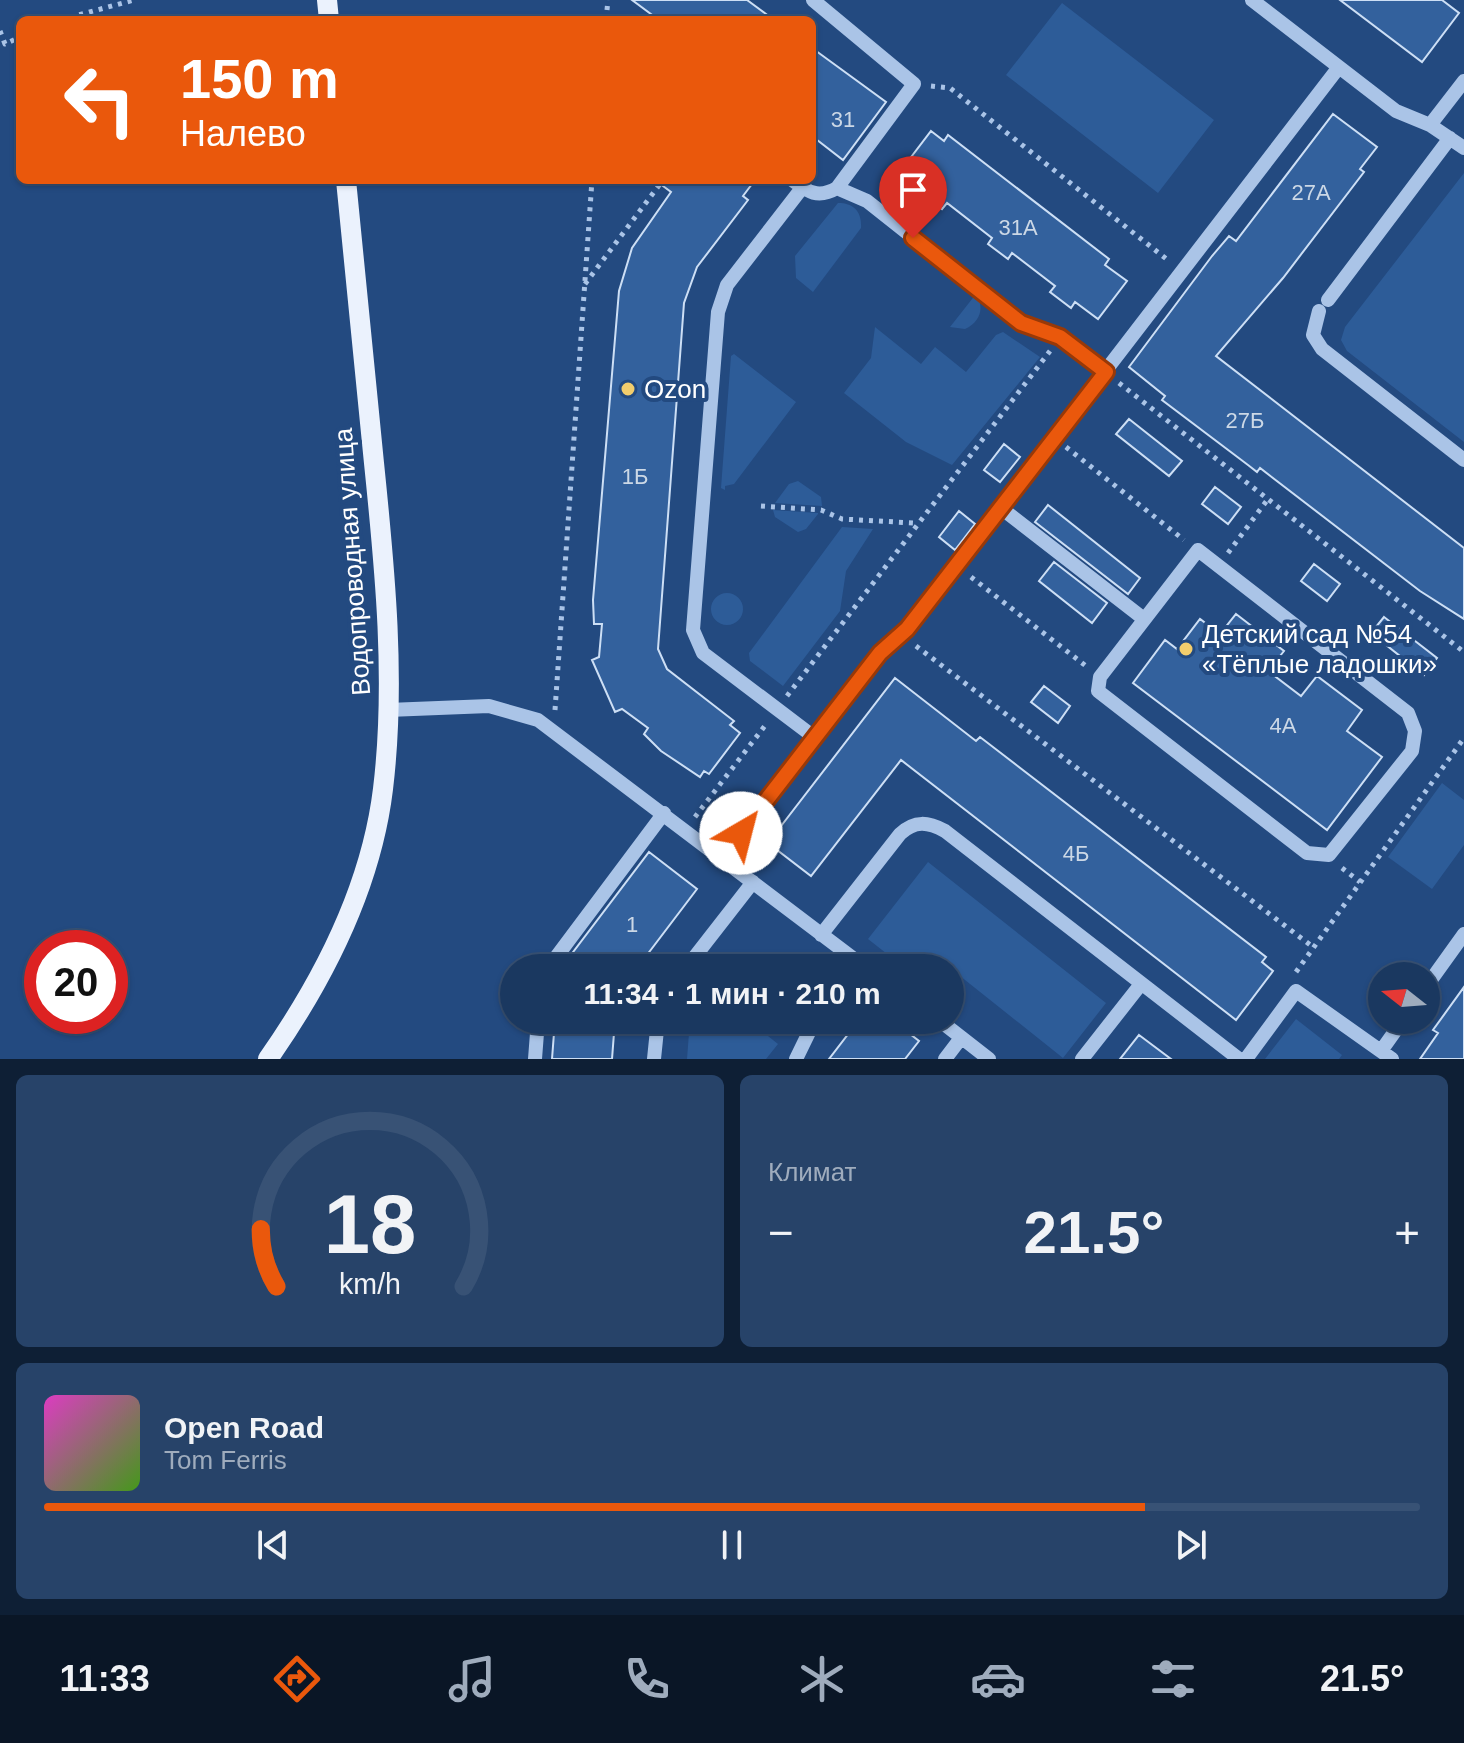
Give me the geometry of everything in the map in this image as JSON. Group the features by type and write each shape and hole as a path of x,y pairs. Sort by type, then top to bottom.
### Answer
{"main road":[{"name":"Водопроводная улица","path":"268,1059 305,1006 344,930 367,861 383,790 388,710 387,622 380,520 346,184"}],"lane":[{"path":"813,0 914,84 837,188 819,195 797,184 727,285 718,312 693,630 703,653 814,737"},
{"path":"1252,0 1396,111 1430,125 1464,148"},
{"path":"722,858 880,653 902,635 1055,439 1339,67"},
{"path":"1430,125 1464,81"},
{"path":"1450,138 1323,306 1313,335 1322,349 1464,460"},
{"path":"837,188 867,201 1021,323 1060,337 1106,372"},
{"path":"1001,508 1144,619"},
{"path":"1198,550 1218,565 1408,713 1413,722 1412,751 1335,850 1322,857 1307,853 1102,694 1097,686 1100,677 1198,550"},
{"path":"388,710 489,706 528,715 551,728 664,813 844,954"},
{"path":"558,954 664,813"},
{"path":"821,935 900,834 907,827 926,823 945,831 1239,1059"},
{"path":"697,954 753,882"},
{"path":"1440,967 1464,934"},
{"path":"1082,1059 1141,984"},
{"path":"1246,1059 1296,991 1386,1055 1396,1034"},
{"path":"535,1059 537,1034"},
{"path":"654,1059 657,1034"},
{"path":"796,1059 808,1034"},
{"path":"956,1034 989,1059"},
{"path":"945,1059 961,1038"}],"path":[{"path":"75,16 134,0"},
{"path":"0,31 5,44 16,39"},
{"path":"914,84 950,88 1183,271"},
{"path":"551,728 592,184"},
{"path":"584,285 660,184"},
{"path":"686,830 915,523 1060,337"},
{"path":"1106,372 1464,652"},
{"path":"1055,439 1198,550"},
{"path":"1218,565 1268,499"},
{"path":"761,506 821,510 842,519 915,523"},
{"path":"956,565 1100,677"},
{"path":"902,635 1313,947"},
{"path":"1296,991 1293,976 1464,738"}],"shaded area":[{"path":"1062,3 1214,120 1158,193 1006,75"},
{"path":"1464,173 1464,442 1347,351 1341,340 1345,327"},
{"path":"838,203 856,210 861,228 813,292 796,278 795,256"},
{"path":"976,294 980,314 974,323 965,329 950,327"},
{"path":"875,327 921,364 935,347 966,372 996,335 1003,332 1040,357 952,465 906,442 844,393 871,358"},
{"path":"734,354 796,402 734,484 725,486 725,490 721,488 731,356"},
{"path":"798,481 821,497 822,506 775,503 789,484"},
{"path":"773,510 818,514 806,529 798,532 775,517"},
{"path":"842,527 873,529 846,571 840,611 783,686 750,661 749,653"},
{"path":"727,593 738,598 743,609 738,620 727,625 716,620 711,609 716,598"},
{"path":"1442,783 1464,800 1464,845 1432,889 1388,857"},
{"path":"928,862 1106,1003 1063,1058 964,979 964,954 887,954 868,939"},
{"path":"1296,1019 1342,1055 1339,1059 1265,1059"},
{"path":"689,1034 766,1034 778,1044 766,1059 687,1059"}],"building":[{"path":"632,0 747,0 769,16 654,16"},
{"path":"1340,0 1442,0 1459,13 1422,62"},
{"path":"816,51 886,102 843,160 816,139"},
{"path":"1333,114 1377,147 1360,169 1364,172 1283,278 1216,356 1464,548 1464,619 1420,591 1260,468 1257,472 1162,400 1165,396 1129,367 1212,256 1229,236 1236,241"},
{"path":"931,131 944,141 948,135 1109,259 1105,265 1127,281 1098,319 1075,302 1071,308 1050,292 1055,286 1012,253 1008,259 988,244 992,238 947,203 942,209 921,193 926,186 902,169"},
{"path":"660,184 752,184 743,196 748,200 697,267 684,303 658,649 667,669 734,721 730,725 740,733 709,774 704,771 700,777 661,751 644,734 648,728 622,709 615,712 592,660 599,657 602,624 594,624 593,600 619,291 632,248 671,192"},
{"path":"1129,419 1182,461 1169,476 1116,434"},
{"path":"1004,444 1020,457 1000,482 984,470"},
{"path":"1215,487 1241,507 1228,524 1202,504"},
{"path":"1048,505 1140,578 1128,594 1035,522"},
{"path":"959,511 975,524 955,550 939,537"},
{"path":"1054,562 1107,603 1092,623 1039,581"},
{"path":"1314,564 1340,584 1327,601 1301,581"},
{"path":"1236,614 1284,651 1268,671 1301,696 1317,676 1362,710 1347,731 1382,757 1327,830 1133,683 1165,640 1177,649 1200,619 1220,634"},
{"path":"1384,617 1437,658 1424,675 1371,633"},
{"path":"895,678 976,741 980,737 1266,957 1262,962 1273,971 1236,1020 901,760 811,876 768,843"},
{"path":"1044,686 1070,706 1058,723 1031,702"},
{"path":"649,852 697,889 648,954 572,954"},
{"path":"1464,987 1464,1059 1420,1059 1440,1034 1440,1020"},
{"path":"554,1034 614,1034 612,1059 552,1059"},
{"path":"848,1034 910,1034 919,1041 905,1059 829,1059"},
{"path":"1139,1035 1171,1059 1120,1059"}],"place":[{"name":"Ozon","path":"628,389"},
{"name":"Детский сад №54 «Тёплые ладошки»","path":"1186,649"}],"route":[{"path":"741,833 880,653 907,629 1106,372 1060,337 1021,323 913,238"}]}
